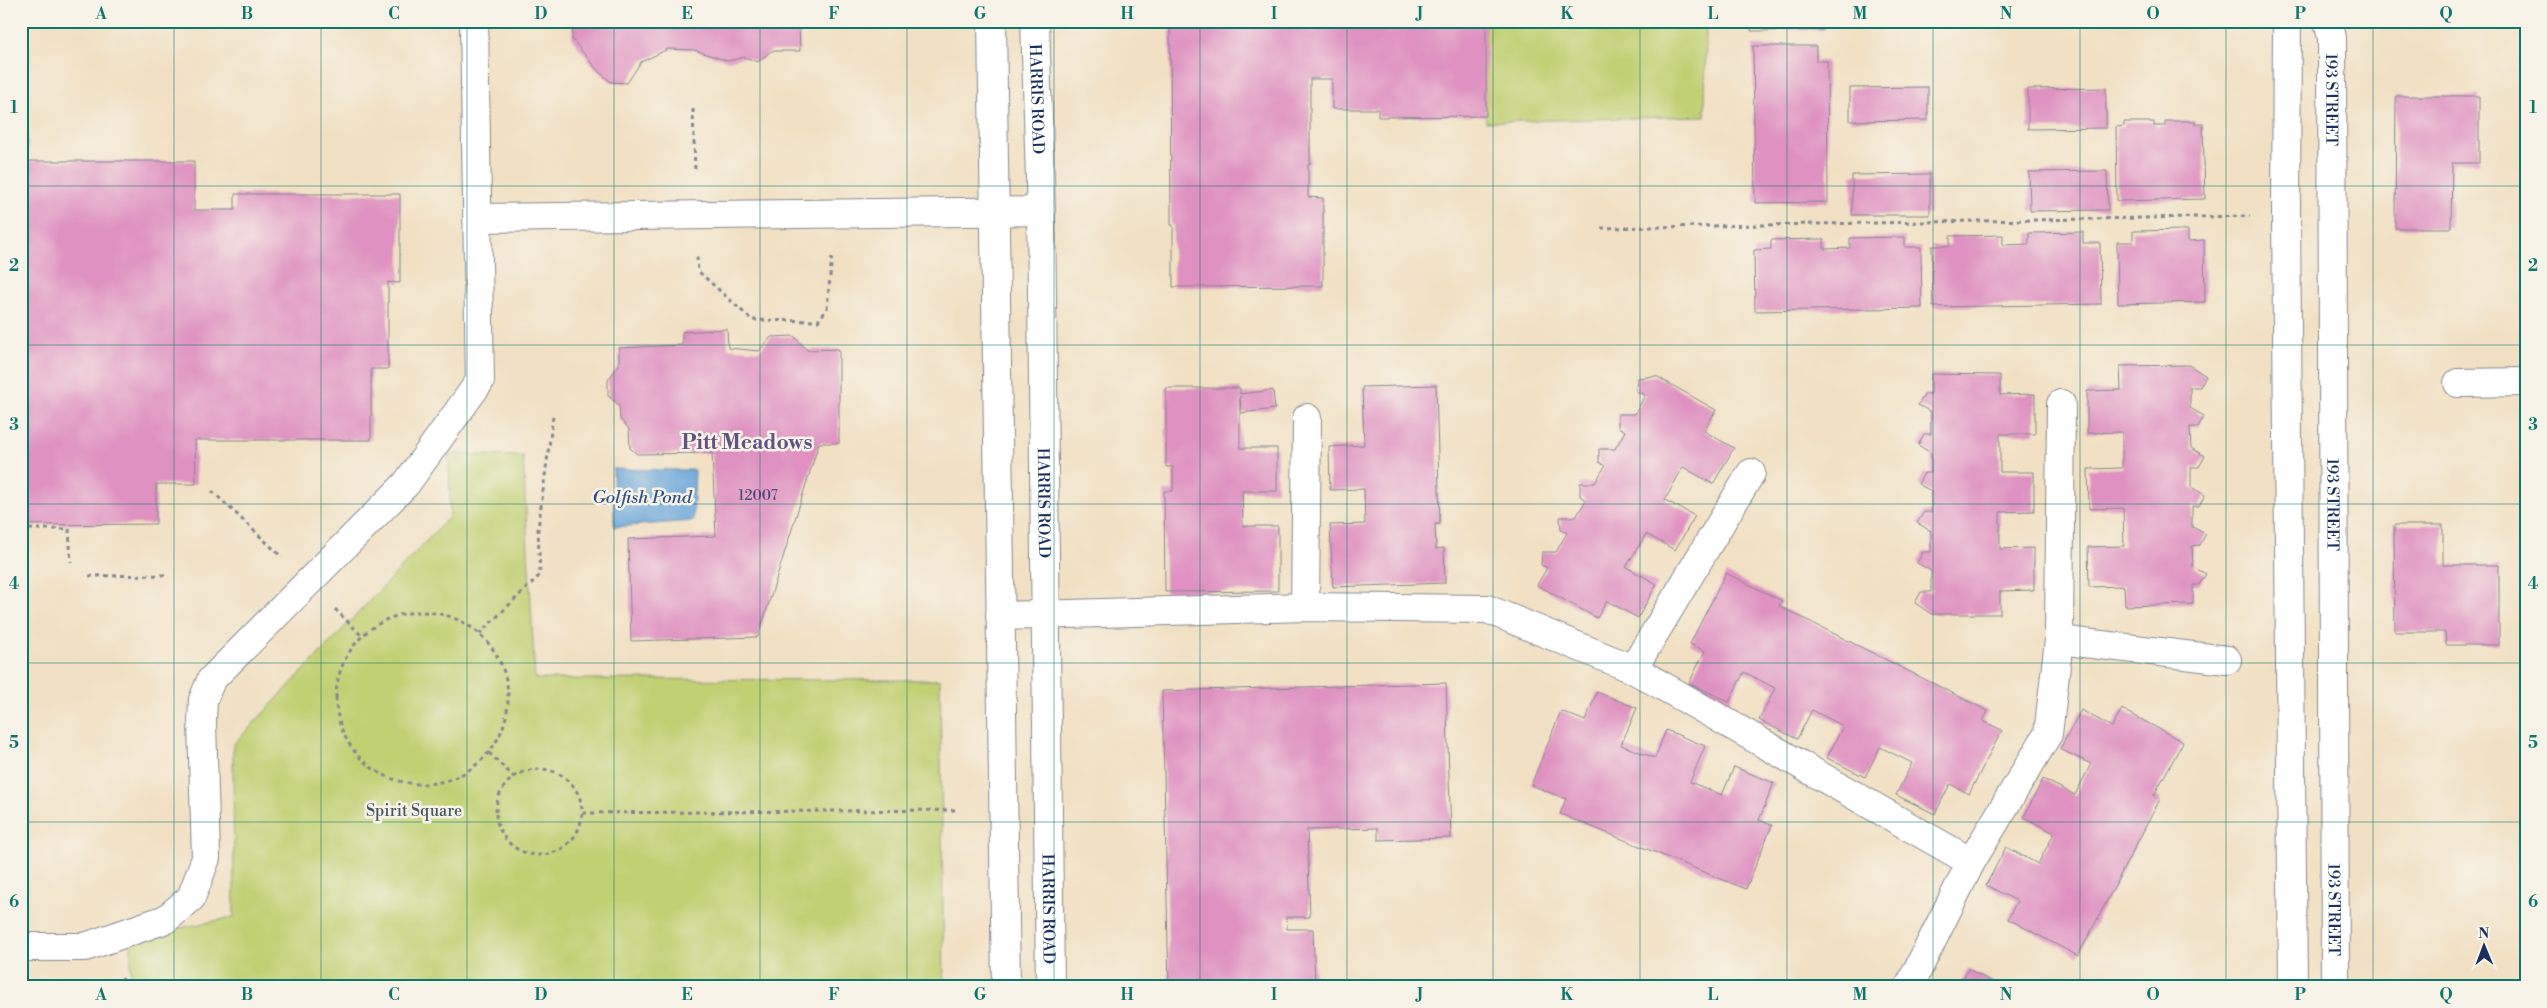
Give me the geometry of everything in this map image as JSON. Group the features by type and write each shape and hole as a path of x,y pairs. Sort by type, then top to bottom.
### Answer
{"street":[{"path":"21,948 85,947 166,919 191,898 206,858 202,722 203,700 211,680 406,484 480,381 474,21"},
{"path":"992,21 1006,987"},
{"name":"HARRIS ROAD","path":"1035,21 1041,211 1050,987"},
{"path":"2287,21 2286,215 2293,987"},
{"name":"193 STREET","path":"2328,21 2332,38 2335,987"},
{"path":"478,218 1041,211"},
{"path":"2458,383 2526,382"},
{"path":"1909,987 1971,862 2048,734 2059,640 2061,404"},
{"path":"1305,608 1307,418"},
{"path":"1633,668 1751,473"},
{"path":"1000,616 1305,608 1487,609 1633,668 1971,862"},
{"path":"2059,640 2227,660"}],"path":[{"path":"693,108 695,171"},
{"path":"1601,228 2286,215"},
{"path":"697,257 698,271 752,320 818,321 827,309 832,255"},
{"path":"479,634 540,575 538,529 553,416"},
{"path":"21,529 68,529 72,562"},
{"path":"89,576 168,575"},
{"path":"424,611 451,617 479,634 494,650 505,675 508,703 502,730 488,753 466,772 438,782 408,783 380,774 357,755 342,730 336,701 339,672 352,646 372,627 397,615 424,611"},
{"path":"488,753 514,777"},
{"path":"540,768 560,774 575,787 582,799 583,813 576,834 562,850 533,855 518,850 507,841 499,828 496,814 498,799 504,787 514,777 526,771 540,768"},
{"path":"583,813 956,810"},
{"path":"122,978 126,987"}],"green space":[{"path":"21,21 25,21 27,149 21,149"},
{"path":"1482,21 1706,21 1705,116 1486,122"},
{"name":"Spirit Square","path":"449,454 523,456 535,679 940,680 944,987 131,987 131,938 234,917 233,745 450,516"}],"water":[{"name":"Golfish Pond","path":"613,469 695,470 693,521 614,527"}],"building":[{"path":"567,21 799,21 800,51 771,51 758,62 745,57 728,61 694,50 668,49 641,62 627,83 611,82 597,70 572,39 573,24 568,24"},
{"path":"1170,21 1486,21 1486,116 1378,117 1378,109 1332,109 1332,79 1310,79 1308,197 1323,198 1323,286 1173,287"},
{"path":"1751,21 1824,21 1824,30 1751,31"},
{"path":"1753,46 1816,46 1816,61 1827,61 1828,202 1755,203"},
{"path":"1928,87 1928,120 1850,121 1850,88"},
{"path":"2106,88 2106,128 2028,129 2028,89"},
{"path":"2396,96 2479,96 2479,163 2452,163 2451,228 2395,228"},
{"path":"2165,121 2195,121 2195,124 2203,124 2205,199 2117,201 2116,127 2124,126 2124,122 2154,122 2154,126 2165,126"},
{"path":"21,161 194,161 194,210 235,210 235,194 400,194 400,283 388,282 388,369 371,369 371,440 195,440 196,484 156,484 156,524 21,525"},
{"path":"2107,171 2108,210 2030,211 2029,172"},
{"path":"1930,174 1930,215 1852,215 1852,175"},
{"path":"2188,230 2188,241 2204,240 2205,302 2118,304 2117,242 2133,242 2133,231"},
{"path":"2083,232 2083,243 2100,243 2101,304 1933,307 1932,246 1950,246 1950,236 2003,235 2003,245 2029,244 2029,233"},
{"path":"1905,237 1905,247 1921,247 1922,308 1755,311 1754,250 1771,249 1771,240 1824,239 1824,249 1850,248 1850,238"},
{"path":"727,329 728,348 759,351 771,337 794,336 807,350 839,349 839,443 819,443 758,637 631,641 628,539 716,536 712,453 637,454 630,448 629,429 620,419 619,405 608,396 608,380 619,365 619,348 682,345 682,332"},
{"path":"2189,365 2206,376 2200,387 2190,387 2190,408 2204,416 2198,427 2190,427 2191,448 2205,456 2199,467 2191,467 2191,487 2205,495 2199,506 2192,506 2192,527 2206,534 2200,545 2192,546 2193,567 2206,574 2199,585 2193,585 2193,604 2125,606 2124,586 2089,587 2088,547 2124,546 2123,508 2089,509 2088,469 2122,468 2122,432 2087,433 2087,391 2121,390 2120,366"},
{"path":"1931,374 2000,375 2000,395 2035,394 2035,434 2000,434 2000,472 2034,472 2034,511 2000,512 2000,549 2034,548 2034,590 2000,591 2000,614 1931,614 1915,603 1921,592 1931,592 1931,571 1917,563 1923,552 1931,552 1931,531 1917,523 1924,512 1931,512 1931,491 1918,484 1924,473 1931,473 1931,453 1918,445 1924,434 1931,434 1931,412 1918,405 1925,394 1931,394"},
{"path":"1656,376 1716,410 1704,431 1734,448 1713,484 1683,467 1665,500 1695,516 1675,550 1646,534 1626,567 1657,584 1638,618 1607,601 1597,618 1537,585 1547,568 1541,565 1542,552 1556,552 1567,533 1561,530 1560,517 1576,517 1586,500 1580,496 1580,483 1595,483 1605,466 1599,462 1599,449 1615,449 1625,431 1618,427 1618,414 1635,414 1645,395 1636,391 1637,378"},
{"path":"1436,385 1440,524 1435,524 1436,549 1444,548 1445,583 1333,587 1330,525 1365,524 1364,489 1330,490 1329,447 1364,445 1362,387"},
{"path":"1166,388 1240,388 1240,394 1273,390 1275,409 1241,413 1240,396 1240,448 1277,448 1277,491 1242,491 1243,526 1278,526 1278,591 1165,592 1164,491 1173,491 1173,467 1166,467"},
{"path":"2394,525 2443,525 2443,565 2499,565 2499,645 2446,645 2445,632 2395,632"},
{"path":"1726,573 1782,601 1779,606 1988,711 1983,721 2002,730 1969,794 1950,784 1935,814 1896,795 1912,763 1880,747 1865,777 1827,758 1843,726 1812,710 1797,739 1759,720 1775,688 1744,672 1729,702 1689,683 1705,651 1690,644"},
{"path":"1446,683 1451,838 1378,840 1378,828 1307,830 1310,917 1286,917 1287,929 1313,929 1315,987 1169,987 1162,691"},
{"path":"1597,692 1637,708 1621,745 1655,758 1666,730 1705,746 1690,782 1722,795 1734,767 1774,783 1759,820 1772,825 1746,889 1560,814 1566,799 1531,785 1561,711 1585,721"},
{"path":"2122,709 2183,742 2154,795 2160,799 2078,956 2008,919 2017,901 1986,885 2006,847 2038,864 2054,833 2024,817 2043,779 2075,795 2091,764 2060,749 2081,710 2112,727"},
{"path":"1968,969 2002,987 1959,987"}],"district":[{"name":"Pitt Meadows","path":"747,442"}]}
